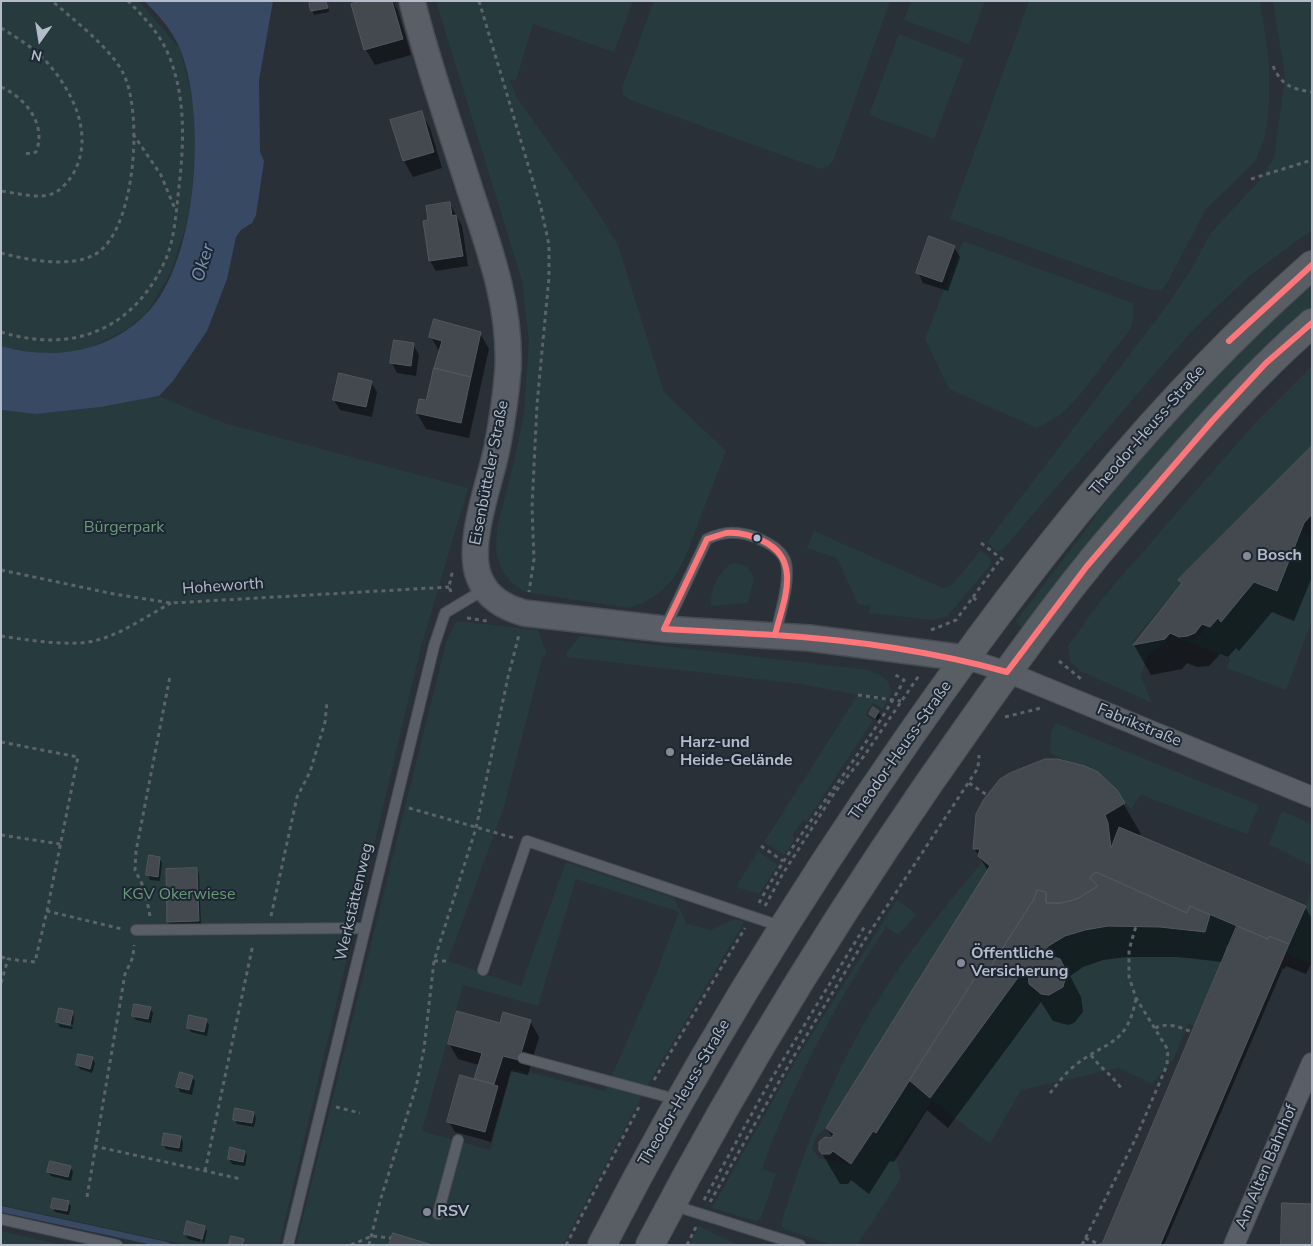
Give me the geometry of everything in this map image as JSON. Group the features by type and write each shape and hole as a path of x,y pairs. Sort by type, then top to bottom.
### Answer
{"main road":[{"name":"Theodor-Heuss-Straße","path":"602,1245 680,1100 783,927 868,796 964,658 1030,571 1134,444 1238,332 1312,265"},
{"path":"650,1245 730,1098 857,892 903,821 1007,672 1087,566 1213,420 1266,363 1312,323"}],"street":[{"name":"Eisenbütteler Straße","path":"412,1 442,103 493,259 505,313 508,368 498,447 474,547 479,577 485,589 495,600 523,619 866,644 964,658"},
{"name":"Fabrikstraße","path":"964,658 1007,672 1312,797"},
{"name":"Am Alten Bahnhof","path":"1234,1245 1312,1063"}],"lane":[{"path":"664,629 708,539 720,533 741,532 767,542 778,550 785,561 786,584 775,636"},
{"name":"Werkstättenweg","path":"288,1245 434,646 445,613 485,589"},
{"path":"483,970 527,841 783,927"},
{"path":"136,930 364,928"},
{"path":"523,1058 680,1100"},
{"path":"438,1214 458,1140"},
{"path":"671,1205 800,1245"},
{"path":"1,1219 117,1245"}],"path":[{"path":"1,253 32,261 82,260 104,248 114,237 130,186 133,168 132,97 122,72 102,48 52,1"},
{"path":"1,332 30,339 60,340 90,333 123,317 138,305 165,260 176,210 184,135 178,91 168,56 151,23 128,1"},
{"path":"370,1245 385,1185 416,1087 424,1049 434,961 476,828 508,678 523,619 534,559 532,508 537,404 549,277 549,246 541,208 479,1"},
{"path":"1,28 41,56 62,83 78,113 82,140 77,167 63,187 54,193 38,196 1,191"},
{"path":"1273,66 1278,78 1285,85 1312,92"},
{"path":"1,87 20,99 39,125 40,142 36,152 31,154 24,153"},
{"path":"133,134 161,175 176,210"},
{"path":"1251,179 1312,160"},
{"path":"982,543 1006,562"},
{"path":"928,632 956,620 1001,558"},
{"name":"Hoheworth","path":"1,570 114,594 171,603 433,586 449,587 455,561"},
{"path":"973,597 978,601"},
{"path":"1,636 41,642 80,643 127,628 171,603"},
{"path":"1059,661 1085,682"},
{"path":"148,930 150,916 145,890 135,870 136,851 170,676"},
{"path":"566,1245 647,1092 777,871 839,778 878,727 904,680"},
{"path":"858,695 901,701 910,687"},
{"path":"269,928 294,806 310,772 325,722 327,702"},
{"path":"1006,716 1041,708"},
{"path":"1,742 78,757 35,962 1,957"},
{"path":"703,1215 791,1061 867,936 978,768 980,752"},
{"path":"839,778 844,782"},
{"path":"969,782 987,795"},
{"path":"394,804 527,841"},
{"path":"1,835 60,844"},
{"path":"761,846 784,861"},
{"path":"777,871 782,875"},
{"path":"47,911 115,928 136,930 133,957 125,974 94,1146 87,1197"},
{"path":"1082,1245 1135,1140 1167,1065 1168,1050 1136,998 1129,977 1129,950 1136,926"},
{"path":"205,1172 256,929"},
{"path":"1,982 8,959"},
{"path":"434,961 448,961"},
{"path":"1050,1093 1073,1067 1108,1046 1121,1035 1129,1022 1136,998"},
{"path":"1155,1028 1162,1024 1173,1025 1192,1032"},
{"path":"1091,1055 1101,1068 1114,1078 1121,1088"},
{"path":"323,1104 360,1113"},
{"path":"94,1146 241,1179"},
{"path":"351,1245 372,1236 391,1238"},
{"path":"1086,1238 1102,1245"}],"green space":[{"path":"1,1 139,1 180,49 194,105 195,148 192,188 187,222 171,272 146,314 128,328 96,345 77,352 43,355 1,346"},
{"path":"436,1 633,1 614,52 533,24 516,80 510,80 517,98 594,206 618,245 664,392 726,451 684,560 674,578 659,593 643,603 629,608 525,592 511,582 502,570 496,552 497,527 513,466 524,413 529,342 522,281"},
{"path":"654,1 890,1 833,161 827,167 820,169 630,100 623,95 622,88"},
{"path":"911,1 985,1 969,44 904,20"},
{"path":"1029,1 1260,1 1269,62 1269,107 1265,137 1255,162 1206,209 1167,283 1161,290 1148,289 950,219"},
{"path":"1273,1 1312,1 1312,230 1248,277 1192,331 1003,549 997,552 987,542 1168,304 1192,268 1210,234 1258,182 1274,158 1285,77"},
{"path":"899,34 964,59 934,139 869,115"},
{"path":"963,241 1133,303 1134,314 1131,328 1079,396 1060,415 1037,428 949,389 925,339"},
{"path":"1312,280 1312,307 1293,323 1025,630 1015,622 1082,535 1136,457"},
{"path":"1312,366 1312,446 1178,580 1182,583 1133,641 1133,644 1165,639 1167,642 1147,657 1141,676 1152,703 1080,671 1070,661 1068,646 1101,600 1254,424"},
{"name":"KGV Okerwiese","path":"159,396 224,423 468,488 421,647 279,1245 187,1245 1,1205 1,410 36,414 101,407"},
{"path":"814,531 943,588 952,585 981,550 991,559 991,564 948,616 931,620 869,613 870,606 858,604 837,558 807,548"},
{"path":"1301,532 1312,537 1312,620 1286,690 1227,668 1230,658 1174,637 1191,640 1201,634 1206,626 1211,627 1218,618 1221,622 1254,582 1277,591"},
{"path":"734,563 747,566 754,578 748,603 711,606 716,580 724,570"},
{"path":"457,621 538,630 547,655 543,655 504,807 448,961 521,986 566,862 674,898 687,924 711,930 735,919 744,922 646,1088 563,1245 296,1245 447,639","holes":["576,879 679,912 656,975 605,1091 512,1068 490,1150 422,1131 463,985 538,1006"]},
{"path":"580,636 868,670 886,679 890,687 889,698 858,695 801,684 566,657 567,652"},
{"path":"857,696 888,700 883,709 873,703 865,715 873,720 806,822 803,820 792,836 795,839 784,855 764,842"},
{"path":"1056,723 1259,805 1247,834 1141,795 1131,809 1107,780 1097,772 1050,753 1051,732"},
{"path":"1282,811 1312,824 1312,866 1269,844"},
{"path":"758,851 778,865 759,894 736,887"},
{"path":"984,860 990,866 826,1128 816,1137 812,1149 819,1158 852,1164 909,1080 930,1098 1022,972 1028,973 1028,981 1036,992 1049,994 1061,988 1066,981 1065,966 1062,962 1054,958 1037,956 1062,938 1082,930 1116,925 1134,925 1205,932 1210,915 1237,926 1195,1026 1188,1024 1173,1060 1152,1084 1119,1068 1021,1090 990,1144 932,1101 895,1154 901,1178 857,1245 833,1245 784,1229 781,1224 811,1136 849,1051 880,997 916,944"},
{"path":"1312,887 1312,964 1285,953 1306,906"},
{"path":"897,900 916,914 899,935 886,927 850,985 817,1044 787,1106 762,1169 776,1174 761,1218 756,1221 712,1208 800,1053"},
{"path":"699,1226 738,1245 689,1245"},
{"path":"1,1231 62,1245 1,1245"}],"water":[{"name":"Oker","path":"144,1 273,1 259,80 260,152 264,161 256,215 252,223 241,230 236,237 227,279 207,331 173,381 159,396 101,407 36,414 1,410 1,346 20,351 59,353 78,350 114,338 146,314 163,291 177,260 187,225 193,187 195,148 193,111 188,77 177,42 165,23"}],"building":[{"path":"309,1 326,1 328,8 311,11"},
{"path":"362,1 392,1 403,39 364,50 351,4"},
{"path":"422,111 434,152 403,161 390,120"},
{"path":"450,202 452,216 456,215 463,256 429,261 423,221 428,220 426,206"},
{"path":"929,236 955,246 942,282 916,273"},
{"path":"434,319 481,332 471,377 434,368 442,341 429,337"},
{"path":"394,340 414,343 411,366 390,363"},
{"path":"434,368 471,377 461,423 416,413 419,399 426,400"},
{"path":"339,373 372,381 366,407 333,400"},
{"name":"Bosch","path":"1312,446 1312,514 1304,523 1277,591 1254,582 1221,622 1218,618 1210,627 1202,624 1195,633 1188,636 1179,637 1170,633 1165,639 1133,645 1182,583 1178,580"},
{"path":"873,707 879,711 875,718 869,714"},
{"name":"Öffentliche Versicherung","path":"1045,759 1058,759 1085,766 1098,772 1117,790 1125,803 1105,815 1108,823 1111,848 1119,827 1306,906 1289,944 1269,936 1268,939 1190,906 1187,913 1096,872 1090,878 1098,886 1077,899 1061,903 1046,903 1046,892 1037,890 1034,899 986,974 980,970 876,1133 873,1131 851,1164 833,1151 830,1154 822,1154 819,1150 819,1142 825,1137 831,1138 834,1134 826,1128 990,866 978,856 980,849 973,849 976,814 984,799 1000,779"},
{"path":"149,855 160,857 158,877 146,875"},
{"path":"197,868 199,921 167,922 166,869"},
{"path":"1096,872 1187,913 1190,906 1210,915 1205,932 1160,927 1108,926 1065,936 1050,945 1037,956 1051,956 1060,959 1067,972 1063,987 1049,995 1041,994 1029,984 1028,973 1022,972 930,1098 909,1080 980,970 986,974 1034,899 1037,890 1046,892 1046,903 1061,903 1077,899 1098,886 1090,878"},
{"path":"1237,926 1268,939 1269,936 1289,944 1160,1245 1102,1245"},
{"path":"134,1004 151,1007 148,1019 132,1016"},
{"path":"59,1008 73,1011 70,1025 56,1022"},
{"path":"457,1011 500,1023 503,1012 531,1020 519,1060 503,1056 494,1084 474,1079 482,1053 448,1044"},
{"path":"189,1015 207,1019 204,1032 187,1028"},
{"path":"78,1054 93,1057 90,1069 76,1065"},
{"path":"180,1072 193,1076 189,1090 176,1087"},
{"path":"460,1075 498,1086 485,1132 447,1122"},
{"path":"235,1108 254,1112 252,1123 233,1120"},
{"path":"164,1133 181,1136 179,1148 162,1145"},
{"path":"230,1147 245,1151 243,1162 228,1159"},
{"path":"50,1161 71,1166 68,1177 47,1172"},
{"path":"53,1198 69,1201 67,1211 51,1208"},
{"path":"1282,1203 1312,1204 1312,1245 1281,1245"},
{"path":"187,1221 205,1226 202,1239 184,1234"},
{"path":"393,1233 432,1245 389,1245"},
{"path":"231,1236 244,1239 242,1245 229,1244"}],"waterway":[{"path":"1,1209 167,1245"}],"transit line":[{"path":"1229,341 1312,265"},
{"path":"775,635 834,640 921,652 1007,672 1087,566 1213,420 1266,363 1312,323"},
{"path":"726,533 740,534 763,541 775,549 783,559 787,583 775,635 664,629 707,539 726,533"}],"place":[{"name":"Bosch","path":"1247,556"},
{"name":"Harz-und Heide-Gelände","path":"670,752"},
{"name":"Öffentliche Versicherung","path":"961,963"},
{"name":"RSV","path":"427,1212"}],"park label":[{"name":"Bürgerpark","path":"124,528"}]}
